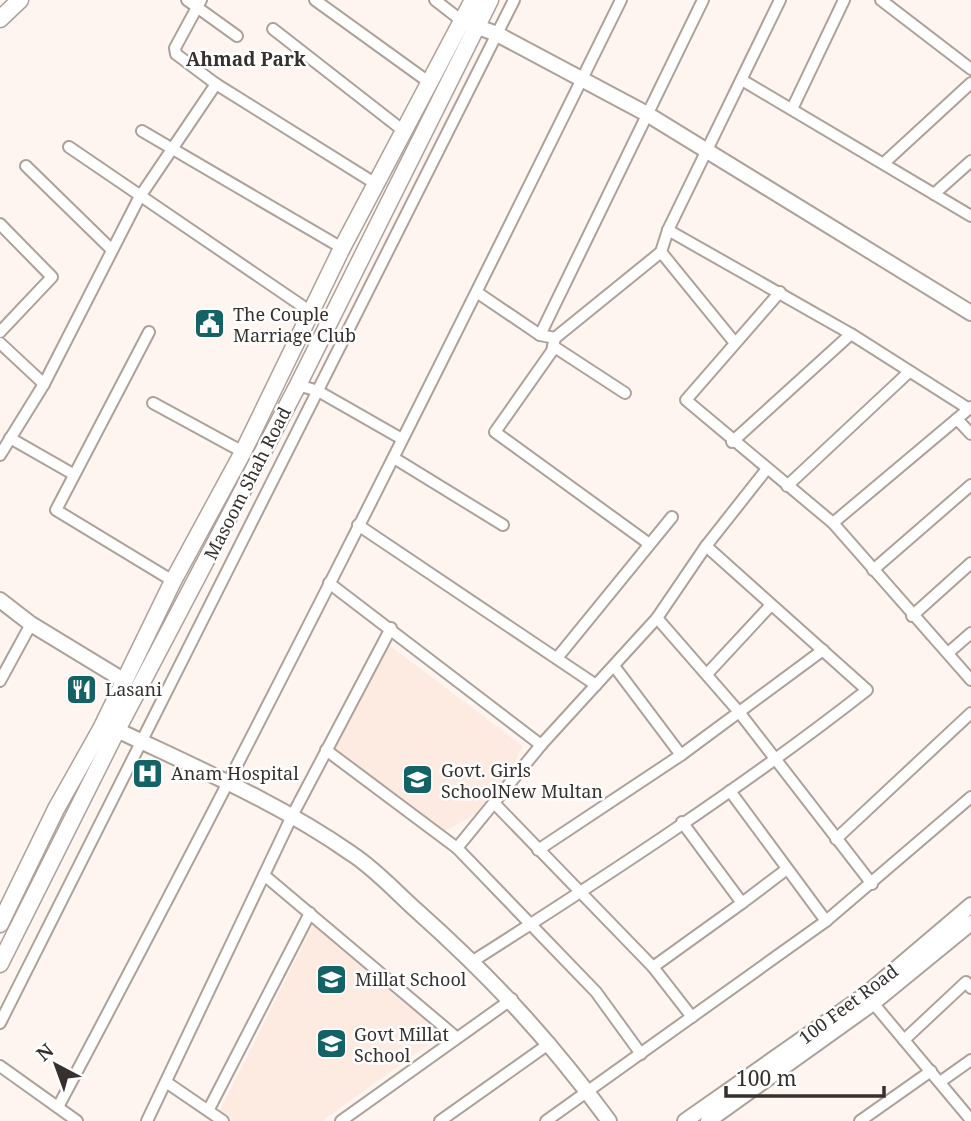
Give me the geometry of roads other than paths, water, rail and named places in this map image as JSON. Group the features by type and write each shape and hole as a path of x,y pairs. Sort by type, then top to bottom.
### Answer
{"main road":[{"path":"0,7 7,0"},
{"path":"0,19 20,0"},
{"name":"Masoom Shah Road","path":"0,964 117,730 186,603 301,378 470,24 473,0"},
{"name":"Masoom Shah Road","path":"0,925 56,808 101,729 170,587 243,452 342,248 430,83 470,24 490,0"},
{"path":"470,24 497,34 647,114 971,313"},
{"path":"286,364 301,378"},
{"path":"170,587 186,603"},
{"path":"0,600 31,624 123,680"},
{"path":"117,730 231,783 292,816 354,855 512,999 550,1043 609,1121"},
{"path":"56,808 75,817"},
{"name":"100 Feet Road","path":"685,1121 865,995 971,905"},
{"name":"100 Feet Road","path":"708,1121 873,1003 971,923"}],"street":[{"path":"315,0 430,83"},
{"path":"435,0 470,24"},
{"path":"0,1023 514,0"},
{"path":"58,1107 231,783 358,525 478,293 621,0"},
{"path":"540,335 703,0"},
{"path":"648,543 495,432 554,342 661,252 668,230 780,0"},
{"path":"792,110 845,0"},
{"path":"881,0 971,69"},
{"path":"237,36 194,3 174,52 216,84 376,184"},
{"path":"273,29 405,132"},
{"path":"742,80 971,216"},
{"path":"884,163 971,83"},
{"path":"0,454 44,384 111,248 139,198 216,84"},
{"path":"142,131 342,248"},
{"path":"69,148 139,198 311,312"},
{"path":"934,194 971,161"},
{"path":"26,166 111,248"},
{"path":"0,224 52,277 51,282 0,332"},
{"path":"668,230 780,292 970,408 833,523"},
{"path":"661,252 735,342"},
{"path":"780,292 686,400 732,442 833,523 971,680"},
{"path":"478,293 554,342 625,393"},
{"path":"149,332 56,506 59,514 170,587"},
{"path":"732,442 851,334"},
{"path":"0,343 44,384"},
{"path":"787,486 909,372"},
{"path":"301,378 318,391 402,439"},
{"path":"153,403 243,452"},
{"path":"957,419 971,434"},
{"path":"10,438 73,474"},
{"path":"394,458 503,525"},
{"path":"457,848 541,745 657,618 706,546 766,470"},
{"path":"873,570 971,485"},
{"path":"557,658 672,516"},
{"path":"358,525 596,685"},
{"path":"473,961 582,892 682,822 776,762 867,690 706,546"},
{"path":"912,616 971,563"},
{"path":"329,583 541,745"},
{"path":"706,674 771,605"},
{"path":"657,618 739,712 872,884"},
{"path":"0,681 31,624"},
{"path":"147,1121 292,816 391,628"},
{"path":"948,653 971,633"},
{"path":"538,850 681,755 823,649"},
{"path":"614,666 681,755"},
{"path":"836,839 971,713"},
{"path":"326,750 457,848 596,992 641,1054"},
{"path":"730,791 827,921"},
{"path":"546,1121 827,921 971,797"},
{"path":"494,803 653,967 692,1017"},
{"path":"682,822 743,902"},
{"path":"653,967 787,869"},
{"path":"264,875 456,1037"},
{"path":"209,1110 310,913"},
{"path":"904,1040 965,982 971,988"},
{"path":"341,1121 512,999"},
{"path":"873,1003 968,1119"},
{"path":"440,1121 550,1043"},
{"path":"940,1082 971,1060"},
{"path":"0,1067 77,1121"},
{"path":"860,1121 931,1071"},
{"path":"166,1082 223,1121"}],"place":[{"name":"The Couple Marriage Club","path":"210,324"},
{"name":"Lasani","path":"82,689"},
{"name":"Anam Hospital","path":"148,773"},
{"name":"Govt. Girls SchoolNew Multan","path":"418,780"},
{"name":"Millat School","path":"332,979"},
{"name":"Govt Millat School","path":"331,1044"}],"district":[{"name":"Ahmad Park","path":"246,59"}]}
